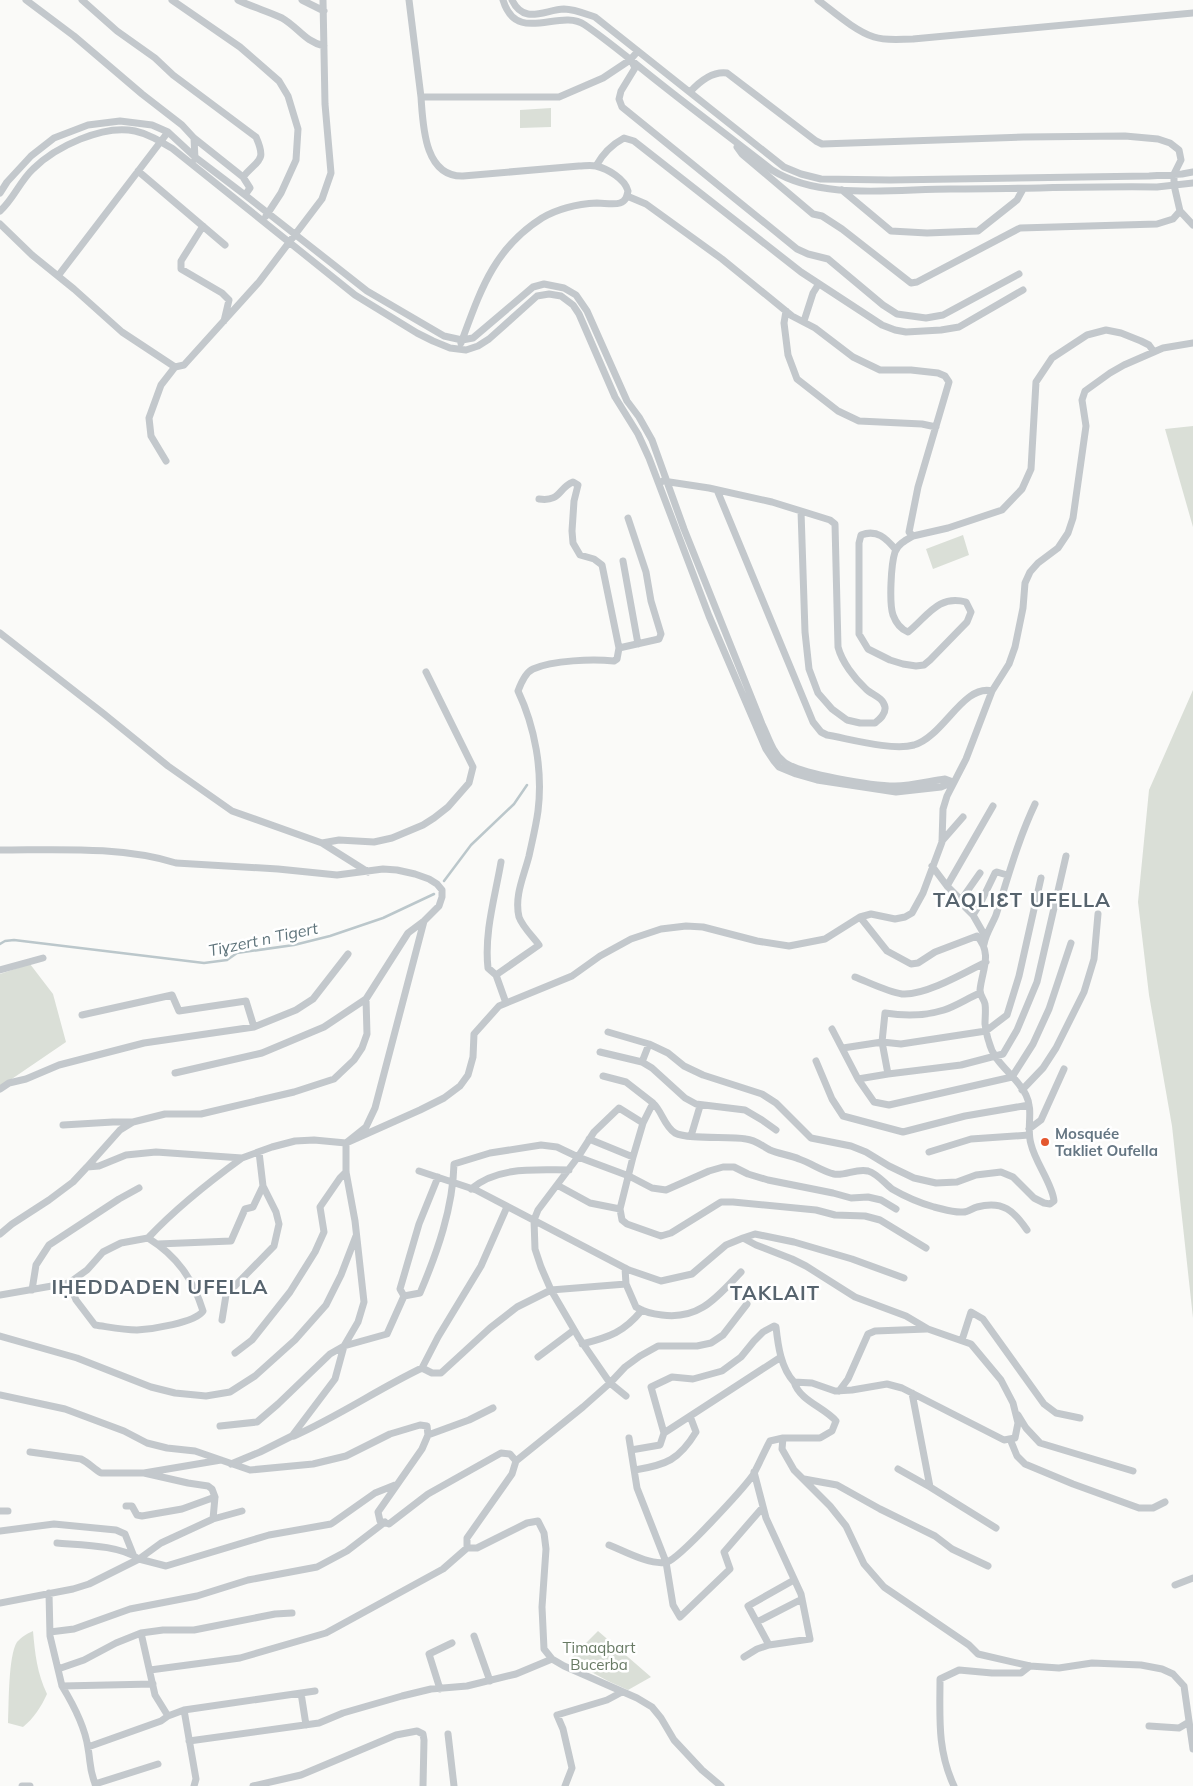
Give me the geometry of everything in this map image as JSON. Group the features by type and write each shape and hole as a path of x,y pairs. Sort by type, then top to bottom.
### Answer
{"street":[{"path":"26,0 74,36 243,177 250,188 245,194"},
{"path":"82,0 154,58 173,76 256,137 262,151 260,160 243,177"},
{"path":"172,0 240,47 279,81 288,96 298,129 296,160 281,193 263,221"},
{"path":"238,0 283,19 297,29 306,39 324,46"},
{"path":"302,0 324,11"},
{"path":"0,224 32,255 122,332 176,367 184,366 259,282 322,199 331,173 325,104 324,0"},
{"path":"409,0 423,122 429,149 438,166 454,176 596,166 609,171 623,182 628,191 627,196 620,203 569,207 556,212 542,219 506,248 492,268 479,294 459,349"},
{"path":"503,0 508,12 526,24 571,20 583,23 783,177 811,187 842,190 1023,189 1193,183"},
{"path":"512,0 518,9 528,15 540,15 565,9 595,17 784,167 801,174 821,179 890,180 1193,172"},
{"path":"818,0 859,29 874,37 887,39 914,39 1193,13"},
{"path":"421,97 559,97 603,78 630,60 638,51"},
{"path":"630,60 635,68 621,91 619,100 622,107 797,248 808,254 828,259 883,305 897,314 926,318 944,315 1019,274"},
{"path":"690,92 709,75 722,72 727,73 822,144 1024,137 1145,137 1170,142 1179,150 1181,160 1174,174 1174,185 1180,211 1193,225"},
{"path":"0,193 7,182 31,156 54,138 88,125 120,121 152,125 168,132 195,158 245,194 367,291 444,336 462,340 479,335 533,287 544,284 555,286 564,288 576,295 587,311 627,401 652,440 684,529 762,724 773,749 782,761 810,772 896,786 945,779 953,782"},
{"path":"0,211 34,167 68,144 96,134 133,130 153,136 173,149 355,295 417,333 450,348 466,350 478,346 489,339 537,296 549,294 561,296 573,305 615,397 638,434 658,481 709,616 766,749 774,761 788,771 811,778 896,792 941,787 953,782"},
{"path":"58,276 80,250 168,132"},
{"path":"193,166 195,158 194,138"},
{"path":"596,166 602,155 613,144 624,138 634,141 818,285 825,287 882,325 895,330 906,332 959,327 1023,290"},
{"path":"739,145 737,148 742,154 813,214 822,216 842,229 911,283 918,282 1020,228 1157,224 1173,219 1180,211"},
{"path":"138,171 225,245"},
{"path":"842,190 891,231 927,233 978,231 1017,200 1023,189"},
{"path":"627,196 646,204 702,244 786,311 804,321 853,357 880,370 912,370 938,373 944,376 949,382 918,487 909,532 913,536"},
{"path":"203,226 181,261 181,269 222,293 228,300 223,323"},
{"path":"804,321 813,293 818,285"},
{"path":"786,311 784,323 788,355 797,379 838,411 859,421 922,424 936,427"},
{"path":"896,550 890,542 879,534 869,532 861,535 859,543 860,634 868,650 890,660 916,666 924,665 967,622 971,612 966,602 955,599 947,601 940,603 908,632 901,630 892,614 891,571 896,550 902,543 913,536 948,528 1002,510 1022,489 1031,469 1036,382 1052,358 1087,335 1106,330 1141,341 1149,345 1154,352"},
{"path":"942,842 943,809 953,782 966,759 992,691 1009,664 1015,647 1023,608 1025,583 1030,572 1038,563 1058,548 1068,533 1074,518 1086,426 1082,400 1085,391 1110,373 1163,348 1193,343"},
{"path":"166,461 151,436 149,418 160,385 176,367"},
{"path":"658,481 717,490 772,502 801,511 830,520 835,524 838,647 841,658 857,679 866,689 880,698 885,707 883,716 875,723 860,723 847,720 832,709 818,692 809,670 804,613 801,511"},
{"path":"496,975 539,945 520,918 518,897 538,810 539,766 532,726 518,691 521,682 531,669 561,662 617,659 618,648 602,565 594,559 580,555 573,543 572,518 578,485 573,482 559,495 551,499 539,499"},
{"path":"717,490 813,722 822,732 827,735 890,746 913,745 934,734 970,695 979,691 992,691"},
{"path":"618,648 659,639 661,634 651,601 646,572 628,518"},
{"path":"623,561 638,644"},
{"path":"0,633 168,766 232,812 322,843 368,872"},
{"path":"322,843 339,840 374,842 392,838 434,818 448,807 469,783 472,767 426,672"},
{"path":"985,940 994,921 1023,829 1035,804"},
{"path":"947,886 992,806"},
{"path":"0,1295 69,1283 87,1270 102,1252 122,1243 148,1238 209,1182 242,1158 295,1141 346,1143 444,1098 460,1086 468,1075 473,1057 474,1034 498,1006 572,976 600,956 631,939 661,929 686,926 703,927 757,941 790,946 825,939 860,917 871,914 895,919 905,917 912,913 923,893 942,842 963,817"},
{"path":"0,850 94,850 161,858 176,863 278,868 337,875 397,870 414,874 436,884 442,890 439,906 408,933 366,999 324,1027 262,1054 175,1073"},
{"path":"858,1079 962,1065 1004,1054 1017,1030 1038,982 1066,856"},
{"path":"501,862 486,953 488,968 496,975 506,1003"},
{"path":"608,1032 649,1044 668,1053 684,1066 703,1075 762,1094 776,1104 811,1138 823,1142 851,1146 914,1178 936,1183 957,1182 976,1175 1001,1172 1013,1177 1034,1198 1044,1204 1050,1204 1054,1201 1053,1192 1032,1150 1029,1132 1029,1105 1022,1090 994,1058 986,1031 985,1004 980,992 986,962 985,940 973,915 932,866"},
{"path":"973,915 995,874 997,872 1008,875"},
{"path":"961,900 980,873"},
{"path":"843,1048 882,1042 901,1044 986,1031 1007,1015 1019,976 1041,878"},
{"path":"1022,1090 1043,1068 1056,1048 1084,992 1094,959 1098,914"},
{"path":"860,917 887,951 911,964 918,964 935,952 977,936 985,940"},
{"path":"346,1143 366,1127 375,1108 424,921"},
{"path":"832,1028 858,1079 874,1102 889,1105 1012,1077 1033,1044 1049,1009 1071,943"},
{"path":"0,1089 9,1083 26,1079 59,1065 144,1043 254,1026 296,1010 313,999 348,954"},
{"path":"0,970 43,958"},
{"path":"854,977 903,994 921,991 947,981 986,962"},
{"path":"888,1074 882,1042 885,1013 922,1014 945,1010 980,992"},
{"path":"82,1016 172,995 179,1011 246,1001 254,1026"},
{"path":"63,1125 133,1122 164,1114 201,1114 294,1092 334,1079 354,1060 362,1048 367,1034 366,999"},
{"path":"642,1062 649,1044"},
{"path":"600,1052 642,1062 652,1068 685,1098 700,1106 745,1110 776,1130"},
{"path":"816,1061 832,1099 843,1116 902,1132 964,1116 1029,1105"},
{"path":"929,1152 970,1139 1029,1132 1043,1117 1052,1092 1064,1069"},
{"path":"603,1076 626,1082 653,1102 658,1107 668,1127 676,1134 748,1139 770,1150 798,1158 833,1174 862,1170 868,1171 880,1177 892,1188 908,1196 931,1206 951,1211 967,1212 974,1207 987,1204 1000,1206 1015,1213 1027,1230"},
{"path":"653,1102 643,1123 620,1209 622,1220 627,1224 661,1236 671,1233 721,1202 816,1210 835,1215 865,1216 880,1220 926,1248"},
{"path":"691,1136 700,1106"},
{"path":"626,1396 610,1383 582,1344 551,1290 535,1249 534,1220 538,1210 569,1170 594,1132 619,1108 643,1123"},
{"path":"0,1234 73,1182 120,1130 133,1122"},
{"path":"589,1139 633,1157"},
{"path":"292,1436 335,1379 344,1346 358,1322 364,1302 357,1233 346,1172 346,1143"},
{"path":"404,1296 420,1293 430,1269 454,1182 454,1164 490,1153 541,1145 557,1147 629,1176 652,1188 666,1190 723,1166 734,1167 768,1180 826,1191 851,1198 868,1197 881,1200 896,1209"},
{"path":"87,1167 99,1166 126,1155 156,1152 242,1158"},
{"path":"222,1320 226,1295 274,1246 279,1224 276,1212 263,1186 259,1152"},
{"path":"472,1189 482,1180 516,1170 569,1170"},
{"path":"419,1171 472,1189 625,1268 660,1281 692,1274 726,1245 755,1234 794,1242 852,1259 904,1278"},
{"path":"235,1353 252,1340 290,1292 324,1232 320,1207 346,1172"},
{"path":"404,1296 400,1289 419,1224 438,1177"},
{"path":"557,1185 590,1203 620,1209"},
{"path":"158,1244 231,1241 245,1209 253,1207 263,1186"},
{"path":"32,1290 36,1265 49,1245 119,1199 140,1188"},
{"path":"231,1464 328,1421 386,1385 422,1368 438,1337 481,1266 507,1207"},
{"path":"0,1336 78,1358 151,1387 167,1391 206,1396 230,1392 262,1370 295,1340 326,1305 341,1275 357,1233"},
{"path":"69,1283 76,1300 94,1325 138,1330 182,1322 200,1315 203,1311 187,1273 158,1244 148,1238"},
{"path":"743,1238 806,1266 855,1297 906,1316 928,1329 971,1344 1001,1380 1013,1402 1018,1423 1015,1438 1004,1440 902,1388 887,1384 835,1391 802,1381 794,1382"},
{"path":"625,1268 626,1284 636,1307 652,1314 672,1316 692,1313 704,1307 715,1299 741,1272"},
{"path":"422,1368 432,1373 441,1373 490,1328 517,1307 551,1290 626,1284"},
{"path":"220,1426 257,1422 330,1354 344,1346 387,1334 404,1296"},
{"path":"150,1670 240,1658 326,1633 443,1570 467,1548 468,1538 512,1474 516,1461 554,1432 610,1383 625,1367 640,1356 658,1346 696,1346 711,1343 723,1335 747,1304"},
{"path":"582,1344 609,1337 631,1324 642,1310"},
{"path":"962,1340 971,1312 983,1319 1044,1404 1056,1413 1080,1418"},
{"path":"609,1545 654,1563 666,1562 675,1558 697,1537 754,1472 770,1441 783,1438 820,1438 832,1431 836,1421 829,1413 803,1395 788,1375 781,1357 776,1327 774,1326 758,1336 741,1357 722,1371 693,1379 672,1377 651,1387 664,1432 660,1445 631,1450"},
{"path":"839,1391 848,1379 868,1334 875,1331 928,1329"},
{"path":"538,1356 574,1330"},
{"path":"664,1432 781,1357"},
{"path":"912,1394 930,1487"},
{"path":"0,1395 65,1409 124,1431 147,1443 167,1448 195,1451 250,1470 312,1464 346,1456 390,1434 420,1425 427,1426 428,1435 422,1449 395,1485 378,1512 380,1521 389,1524 428,1494 501,1453 510,1454 516,1461"},
{"path":"428,1435 469,1420 493,1408"},
{"path":"1015,1410 1026,1428 1040,1443 1134,1471"},
{"path":"635,1470 672,1461 690,1442 696,1432 690,1416"},
{"path":"629,1438 637,1488 666,1562 673,1605 680,1617 730,1569 724,1552 763,1507"},
{"path":"783,1438 782,1449 794,1470 830,1506 846,1526 864,1564 884,1587 969,1645 978,1654 1030,1666 1059,1668 1092,1663 1141,1665 1162,1669 1173,1674 1184,1686 1193,1749"},
{"path":"1010,1439 1017,1456 1025,1464 1073,1484 1139,1508 1153,1508 1165,1502"},
{"path":"30,1452 81,1459 88,1462 96,1471 101,1473 144,1473 221,1460"},
{"path":"898,1469 996,1528"},
{"path":"744,1657 757,1649 769,1645 810,1639 802,1599 766,1518 754,1472"},
{"path":"144,1473 188,1484 208,1486 212,1489 215,1497 213,1519"},
{"path":"804,1479 837,1485 935,1536 952,1549 988,1566"},
{"path":"57,1543 115,1549 166,1566 269,1535 331,1524 376,1493 395,1485"},
{"path":"126,1506 132,1506 137,1514 142,1516 182,1509 215,1497"},
{"path":"0,1603 73,1589 89,1584 136,1556 213,1519 242,1511"},
{"path":"467,1548 476,1548 527,1523 538,1521 544,1533 546,1550 542,1607 544,1649 552,1658 564,1666 652,1707 674,1740 702,1770 721,1786"},
{"path":"50,1632 74,1629 130,1608 197,1596 248,1580 317,1567 348,1551 385,1522"},
{"path":"0,1531 54,1524 116,1530 125,1534 136,1556"},
{"path":"1175,1585 1193,1578"},
{"path":"769,1645 748,1606 794,1580"},
{"path":"49,1593 50,1632 58,1670 62,1686 76,1714 88,1747 89,1765 96,1785 158,1764"},
{"path":"757,1622 802,1599"},
{"path":"58,1670 84,1660 116,1643 141,1634 163,1630 194,1630 275,1614 292,1613"},
{"path":"141,1634 156,1695 168,1716"},
{"path":"474,1636 490,1680"},
{"path":"440,1688 430,1654 452,1643"},
{"path":"189,1741 319,1723 343,1713 402,1696 440,1688 467,1686 516,1674 552,1658"},
{"path":"954,1786 948,1775 940,1738 940,1679 959,1670 1021,1673 1030,1666"},
{"path":"62,1686 153,1684"},
{"path":"88,1747 161,1721 184,1710 315,1691"},
{"path":"565,1786 572,1768 563,1729 557,1714 607,1700 622,1692"},
{"path":"301,1693 306,1725"},
{"path":"184,1710 196,1779 194,1786"},
{"path":"1149,1726 1179,1728 1189,1722"},
{"path":"253,1786 301,1775 396,1735 417,1731 423,1734 424,1740 423,1786"},
{"path":"448,1734 454,1786"},
{"path":"22,1786 30,1786"}],"green space":[{"path":"551,108 551,127 520,128 520,110"},
{"path":"1193,426 1193,527 1165,429"},
{"path":"963,535 969,555 933,569 926,549"},
{"path":"1193,690 1193,1318 1172,1126 1149,995 1138,902 1149,790"},
{"path":"30,964 53,994 66,1042 0,1087 0,974"},
{"path":"33,1631 37,1663 47,1694 37,1712 23,1727 8,1723 10,1669 17,1642"},
{"name":"Timaqbart Bucerba","path":"598,1631 651,1677 628,1690 569,1660"}],"waterway":[{"name":"Tiɣzert n Tigert","path":"444,881 471,845 514,804 527,785"},
{"name":"Tiɣzert n Tigert","path":"0,944 5,941 14,940 204,963 227,960 237,953 294,945 330,936 383,918 434,894"}],"place":[{"name":"Mosquée Takliet Oufella","path":"1045,1142"}],"district":[{"name":"TAQLIƐT UFELLA","path":"1022,899"},
{"name":"IḤEDDADEN UFELLA","path":"160,1286"},
{"name":"TAKLAIT","path":"775,1292"}]}
